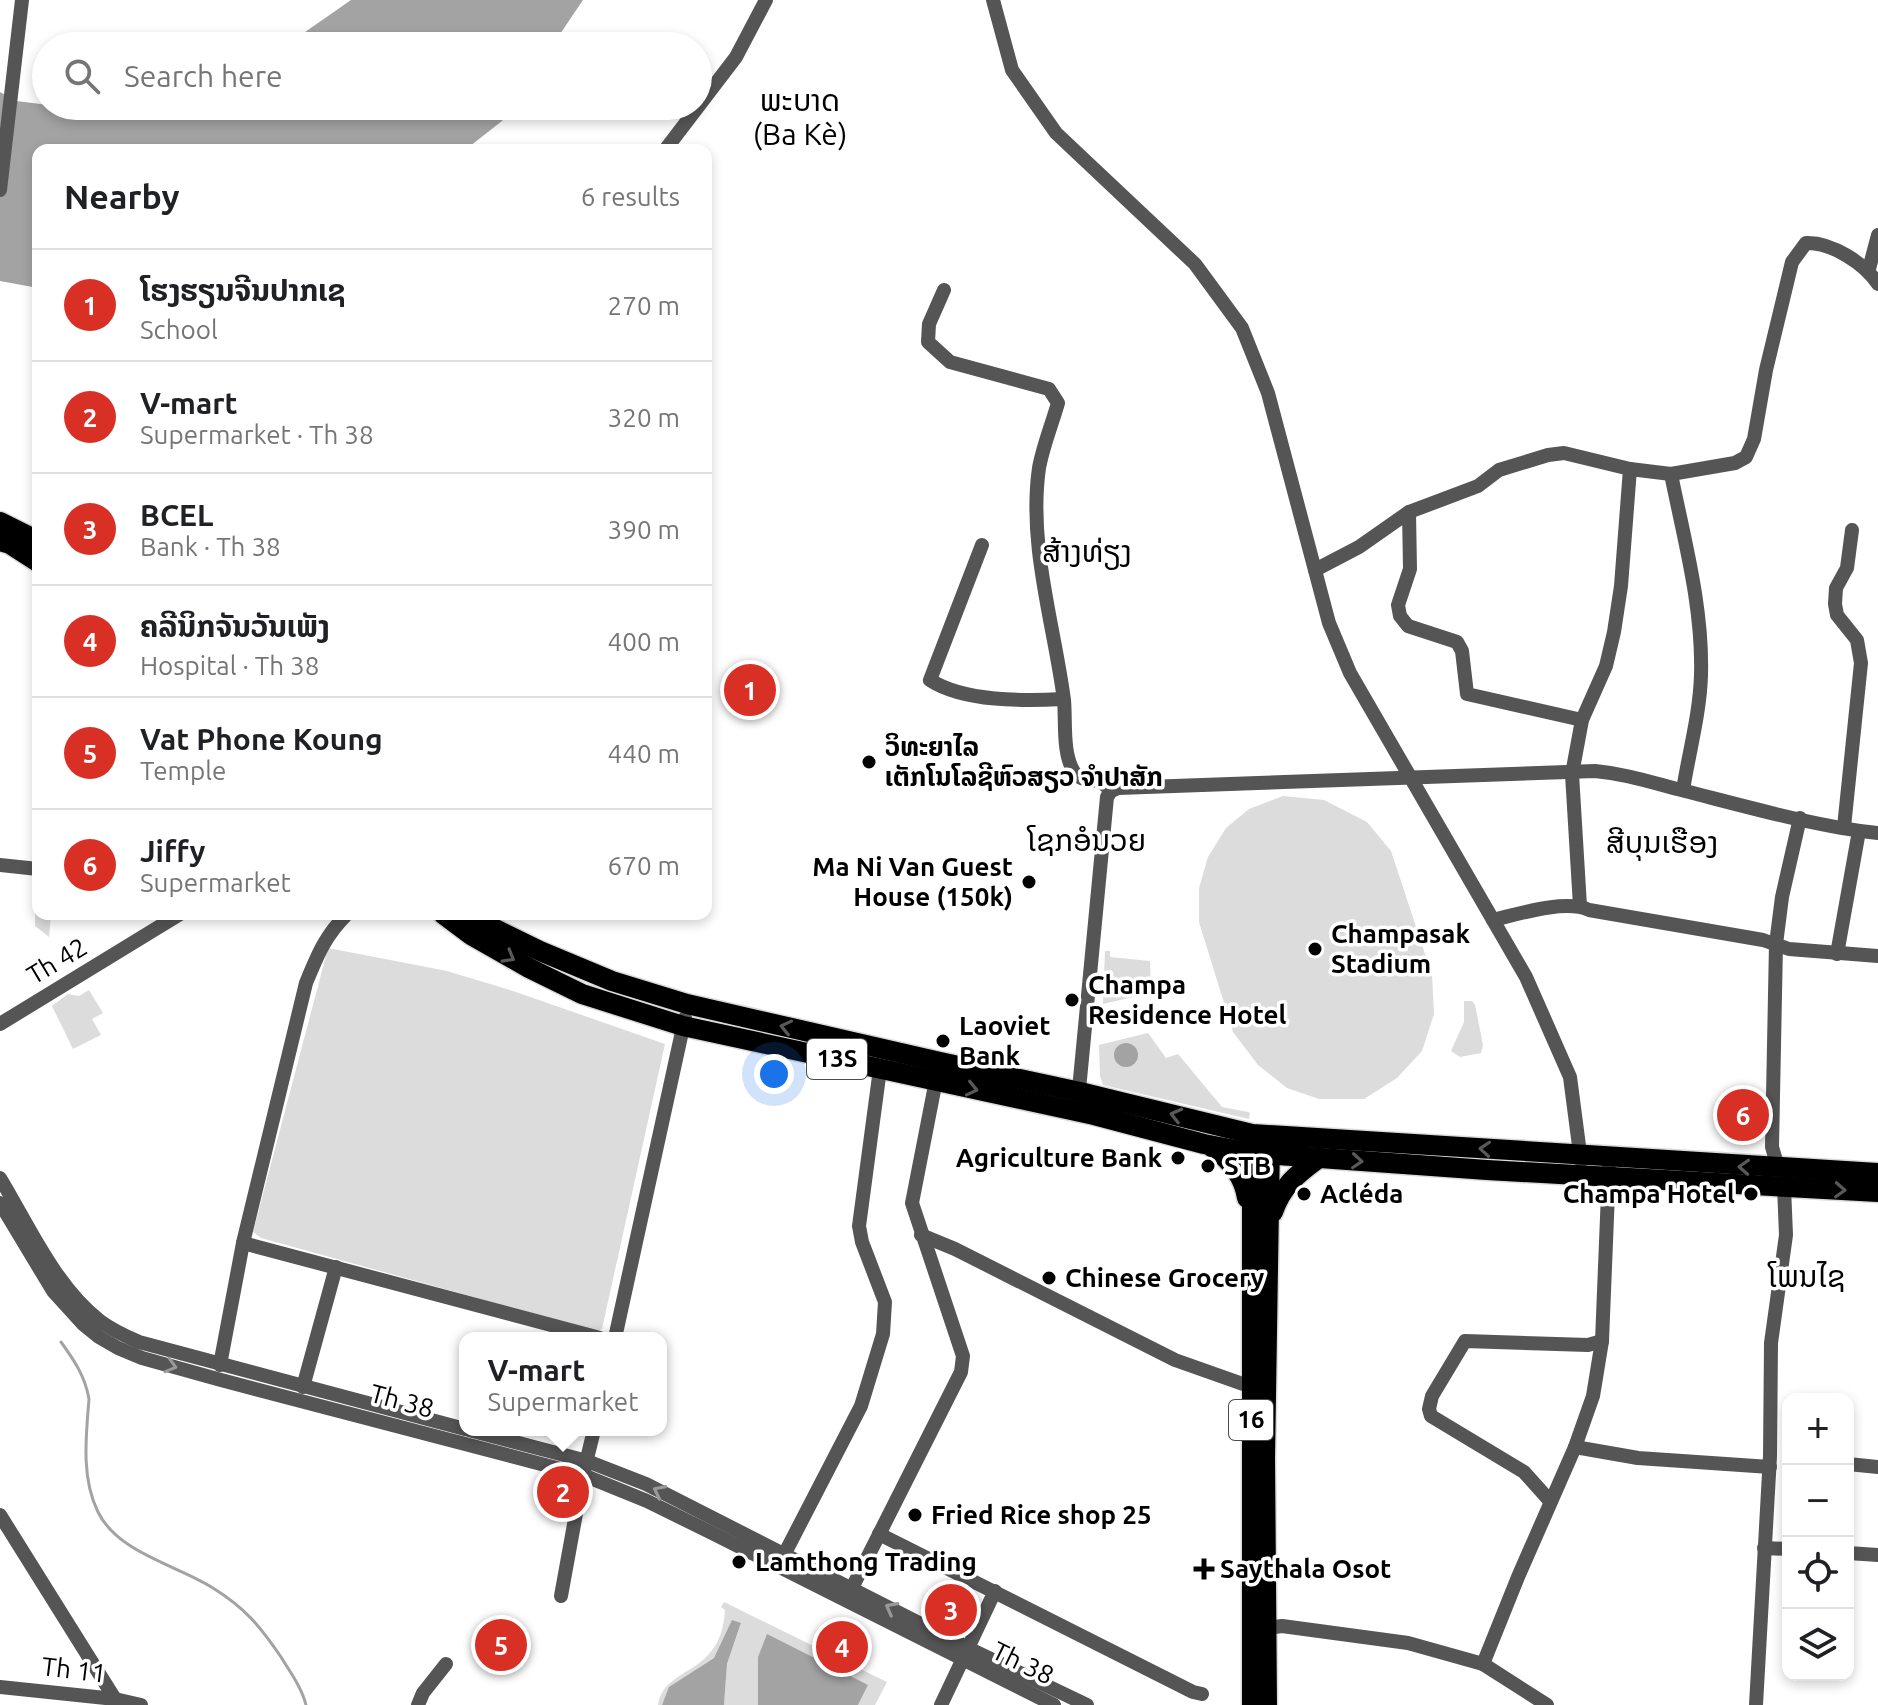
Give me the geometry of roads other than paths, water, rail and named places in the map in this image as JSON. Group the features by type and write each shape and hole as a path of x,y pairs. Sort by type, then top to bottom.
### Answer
{"highway":[{"path":"0,522 32,538"},
{"path":"3,542 32,559"},
{"name":"13S","path":"452,920 494,948 582,994 683,1026 880,1069 938,1072 1080,1092 1319,1158 1580,1165 1605,1156 1878,1192"},
{"name":"13S","path":"480,920 552,956 612,981 1074,1112 1208,1145 1261,1144 1580,1165 1610,1177 1781,1178 1878,1173"},
{"name":"16","path":"1261,1144 1260,1629 1267,1705"},
{"path":"1208,1145 1226,1157 1245,1185 1260,1227"},
{"path":"1260,1227 1289,1180 1319,1158"},
{"name":"16","path":"1252,1705 1260,1629"}],"street":[{"path":"0,190 22,0"},
{"path":"712,88 736,57 766,0"},
{"path":"993,0 1012,70 1056,133 1195,264 1242,328 1268,393 1329,623 1350,673 1526,977 1570,1077 1580,1165"},
{"path":"670,144 688,120"},
{"path":"1869,269 1878,235"},
{"path":"1315,570 1359,547 1409,512 1478,486 1499,470 1548,455 1564,453 1630,469 1671,474 1735,463 1746,457 1751,448 1792,262 1799,250 1806,243 1817,243 1869,269 1878,284"},
{"path":"944,290 929,324 928,342 950,362 1049,389 1058,403 1040,466 1037,523 1069,756 1074,772 1081,778 1101,782 1111,791"},
{"path":"1580,906 1572,774 1582,720 1602,676 1614,632 1621,586 1630,469"},
{"path":"1671,474 1695,590 1701,656 1700,688 1683,790"},
{"path":"1409,512 1410,569 1398,605 1400,616 1408,626 1457,642 1462,651 1467,694 1582,720"},
{"path":"1837,954 1852,829 1861,663 1857,640 1837,615 1835,604 1836,588 1847,568 1852,530"},
{"path":"982,545 930,680 973,695 1029,701 1063,699"},
{"path":"1074,1112 1080,1092 1107,797 1118,788 1595,771 1626,774 1800,818 1878,833"},
{"path":"1756,1705 1770,1461 1771,1343 1786,1235 1781,1178 1772,1147 1776,944 1782,897 1800,818"},
{"path":"0,865 32,868"},
{"path":"1493,920 1532,911 1580,906 1789,949 1878,956"},
{"name":"Th 42","path":"0,1024 170,920"},
{"path":"220,1365 243,1243 306,983 329,932 341,920"},
{"path":"616,1332 687,1004"},
{"path":"785,1553 861,1406 883,1334 885,1302 859,1226 880,1069"},
{"path":"852,1588 961,1372 963,1356 912,1203 938,1072"},
{"path":"1483,1664 1575,1447 1593,1396 1602,1341 1610,1177 1605,1156"},
{"name":"Th 38","path":"0,1178 64,1284 88,1311 117,1332 139,1342 220,1365 459,1428"},
{"name":"Th 38","path":"0,1203 53,1291 83,1324 118,1348 142,1358 221,1380 646,1484 852,1588 1054,1705"},
{"path":"921,1235 1183,1363 1259,1389"},
{"path":"243,1243 578,1332"},
{"path":"303,1387 336,1267"},
{"path":"1550,1501 1524,1472 1431,1416 1429,1402 1465,1341 1588,1345 1602,1341"},
{"name":"Th 38","path":"486,1436 585,1468 712,1533 967,1655 1087,1705"},
{"path":"561,1596 593,1436"},
{"path":"1575,1447 1638,1458 1782,1459"},
{"path":"1854,1465 1878,1467"},
{"path":"0,1515 6,1536 115,1699"},
{"path":"879,1534 1202,1694"},
{"path":"1764,1548 1782,1549"},
{"path":"1854,1553 1878,1555"},
{"path":"941,1705 995,1591"},
{"path":"1260,1629 1282,1626 1408,1643 1483,1664 1547,1705"},
{"path":"418,1705 423,1693 446,1664"},
{"name":"Th 11","path":"0,1687 115,1699 141,1705"}],"waterway":[{"path":"61,1342 85,1383 89,1399 86,1442 89,1485 98,1512 107,1526 134,1548 199,1580 243,1610 281,1657 299,1686 306,1705"}],"place":[{"name":"ໂຮງຮຽນຈີນປາກເຊ","path":"750,690"},
{"name":"ວິທະຍາໄລ ເຕັກໂນໂລຊີຫົວສຽວ ຈຳປາສັກ","path":"869,762"},
{"name":"Ma Ni Van Guest House (150k)","path":"1029,882"},
{"name":"Champasak Stadium","path":"1315,949"},
{"name":"Champa Residence Hotel","path":"1072,1000"},
{"name":"Laoviet Bank","path":"943,1041"},
{"name":"Jiffy","path":"1743,1115"},
{"name":"Agriculture Bank","path":"1178,1158"},
{"name":"STB","path":"1208,1166"},
{"name":"Acléda","path":"1304,1194"},
{"name":"Champa Hotel","path":"1751,1194"},
{"name":"Chinese Grocery","path":"1049,1278"},
{"name":"V-mart","path":"563,1492"},
{"name":"Fried Rice shop 25","path":"915,1515"},
{"name":"Lamthong Trading","path":"739,1562"},
{"name":"Saythala Osot","path":"1204,1569"},
{"name":"BCEL","path":"951,1610"},
{"name":"Vat Phone Koung","path":"501,1645"},
{"name":"ຄລີນິກຈັນວັນເພັງ","path":"842,1647"}],"district":[{"name":"ພະບາດ (Ba Kè)","path":"800,118"},
{"name":"ສ້າງທ່ຽງ","path":"1087,552"},
{"name":"ໂຊກອໍນວຍ","path":"1087,841"},
{"name":"ສີບຸນເຮືອງ","path":"1662,843"},
{"name":"ໂພນໄຊ","path":"1807,1277"}]}
